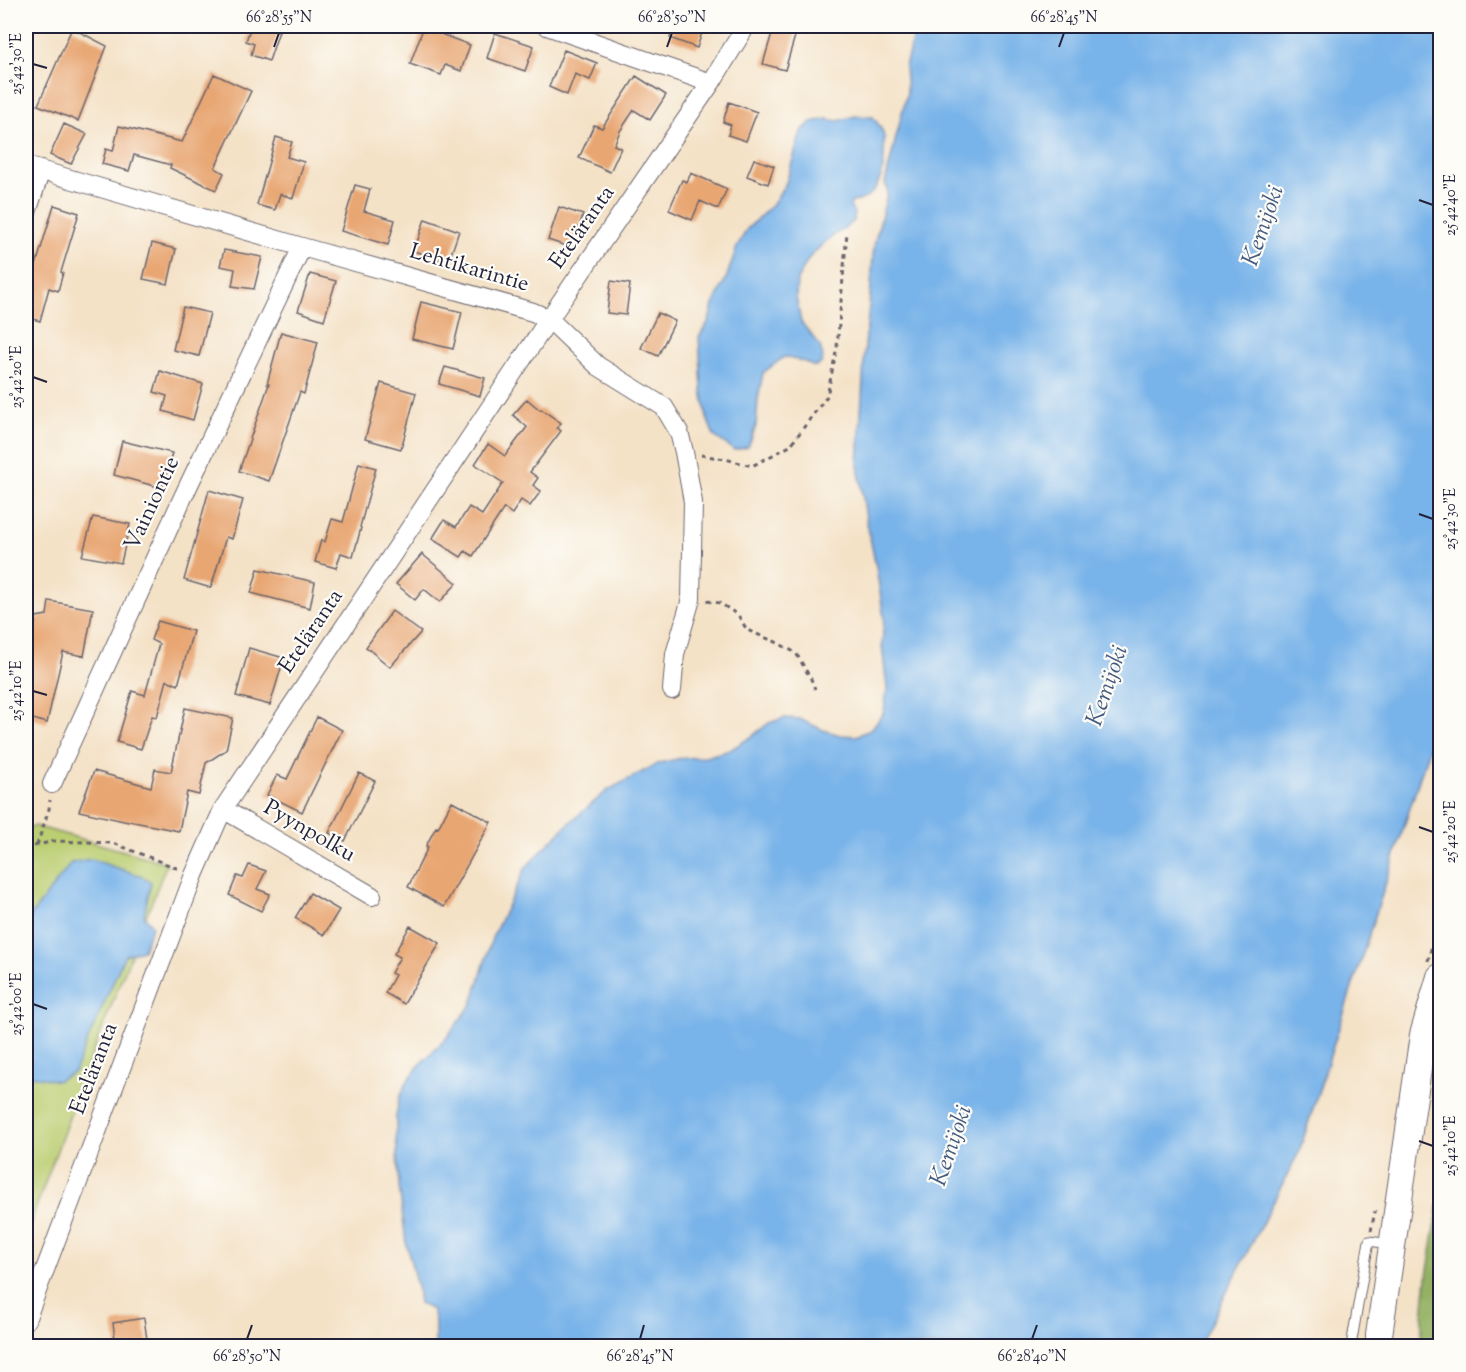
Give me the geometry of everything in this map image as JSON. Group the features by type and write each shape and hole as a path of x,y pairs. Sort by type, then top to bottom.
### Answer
{"main road":[{"path":"1379,1347 1423,1035 1440,977"}],"street":[{"path":"547,26 711,83"},
{"name":"Eteläranta","path":"26,1320 194,875 223,809 549,319 711,83 746,26"},
{"path":"26,215 33,168"},
{"name":"Lehtikarintie","path":"33,168 533,312 549,319 598,366 664,407 678,432 693,502 690,599 675,654 672,690"},
{"name":"Vainiontie","path":"52,784 183,497 302,247"},
{"name":"Pyynpolku","path":"223,809 372,896"}],"lane":[{"path":"1351,1347 1369,1241 1392,1245"}],"path":[{"path":"684,452 752,466 790,446 827,396 837,347 847,232"},
{"path":"690,599 720,603 738,615 747,630 776,642 796,654 815,689"},
{"path":"37,845 50,809 52,784"},
{"path":"26,850 55,841 113,843 194,875"}],"green space":[{"path":"35,826 167,863 92,1055 26,1235 26,830"},
{"path":"1440,1197 1440,1346 1420,1346 1427,1276"}],"water":[{"name":"Kemijoki","path":"916,26 1440,26 1440,715 1299,1152 1199,1346 437,1346 432,1310 419,1303 406,1242 396,1136 399,1099 407,1082 418,1067 447,1037 472,1004 492,938 526,867 567,825 608,790 659,763 682,758 705,757 730,750 769,723 784,718 800,719 840,735 856,736 868,731 884,712 887,688 882,645 884,618 858,465 873,255 887,195 885,183 907,92 905,66"},
{"path":"855,116 873,117 882,131 884,156 879,182 869,196 852,202 850,206 854,213 854,221 825,242 809,258 797,280 796,297 801,322 820,346 822,362 818,366 812,366 784,357 763,373 756,426 748,447 734,450 714,436 707,418 702,390 699,337 709,321 713,305 747,229 773,204 786,183 801,132 811,122 827,119 838,121"},
{"path":"91,859 141,876 151,882 144,915 152,926 143,950 125,955 74,1072 57,1081 26,1073 26,922 71,863"}],"building":[{"path":"251,26 263,26 279,31 269,61 251,55 254,44 246,41"},
{"path":"424,26 447,26 443,35 470,45 461,71 445,65 441,75 410,64"},
{"path":"674,26 704,26 697,48 670,38"},
{"path":"774,26 798,26 785,70 763,64"},
{"path":"72,28 107,46 78,121 38,105"},
{"path":"495,33 534,46 525,71 487,58"},
{"path":"564,50 597,63 590,80 575,74 567,95 549,87"},
{"path":"214,74 251,91 215,168 224,173 216,190 170,168 171,165 134,155 129,171 102,164 106,149 113,151 119,126 182,142"},
{"path":"636,76 666,95 650,120 634,110 614,145 621,148 610,172 579,158 594,125 602,128"},
{"path":"729,102 757,112 746,141 728,135 731,125 723,122"},
{"path":"64,124 87,134 71,164 50,155"},
{"path":"276,137 292,142 287,157 304,162 293,198 280,194 275,210 257,205"},
{"path":"754,159 774,166 768,184 747,176"},
{"path":"691,173 727,189 718,209 700,201 692,220 669,210 682,180 687,182"},
{"path":"355,185 370,189 364,211 395,220 388,245 341,231"},
{"path":"54,205 79,213 61,272 63,273 58,291 49,288 40,321 26,317 26,275 29,263 36,265"},
{"path":"559,207 583,215 572,248 548,240"},
{"path":"425,219 459,231 448,263 414,251"},
{"path":"152,243 176,249 168,284 143,279"},
{"path":"224,250 262,257 254,289 232,286 235,269 220,266"},
{"path":"310,274 336,281 324,320 298,311"},
{"path":"611,281 630,284 626,315 607,313"},
{"path":"421,302 462,312 453,349 412,339"},
{"path":"183,307 210,313 199,356 173,350"},
{"path":"658,313 675,321 658,356 641,348"},
{"path":"281,332 318,342 304,394 300,392 269,481 239,471 269,384 267,384"},
{"path":"445,367 485,378 480,396 439,384"},
{"path":"160,371 203,384 193,420 163,411 167,396 154,392"},
{"path":"381,383 416,393 401,449 365,439"},
{"path":"527,399 561,423 557,428 561,431 530,472 538,478 533,485 541,491 530,506 521,500 512,514 504,508 473,556 465,551 461,557 432,539 444,520 456,527 469,507 482,515 503,483 475,464 488,444 505,456 527,427 513,415"},
{"path":"122,441 172,453 162,488 114,475"},
{"path":"359,463 376,468 353,557 341,553 336,568 315,562 321,540 325,542 332,519 343,522"},
{"path":"209,490 243,500 232,539 226,537 211,588 184,580"},
{"path":"93,517 130,524 121,563 82,556"},
{"path":"422,554 457,583 440,602 424,589 415,600 396,584"},
{"path":"258,569 315,582 310,608 251,593"},
{"path":"49,601 93,609 84,656 63,652 47,723 26,717 26,658 29,659 36,617 47,615"},
{"path":"392,611 421,632 390,667 366,647"},
{"path":"158,621 193,631 178,685 167,680 157,717 152,716 141,749 117,742 132,691 145,695 159,644 151,640"},
{"path":"249,648 284,658 270,705 236,696"},
{"path":"185,708 233,718 226,750 206,763 199,795 187,792 179,831 79,811 94,771 151,787 155,769 171,772"},
{"path":"317,717 342,730 302,812 267,795 277,775 287,779"},
{"path":"359,773 375,781 345,841 329,833"},
{"path":"452,801 491,822 444,907 408,887 428,847 426,846"},
{"path":"249,865 266,871 257,889 270,894 261,911 229,895 237,876 243,878"},
{"path":"310,893 339,910 324,935 295,918"},
{"path":"410,926 440,943 404,1004 385,993 395,975 391,973 400,957 394,954"},
{"path":"144,1318 148,1347 116,1347 113,1323"}]}
